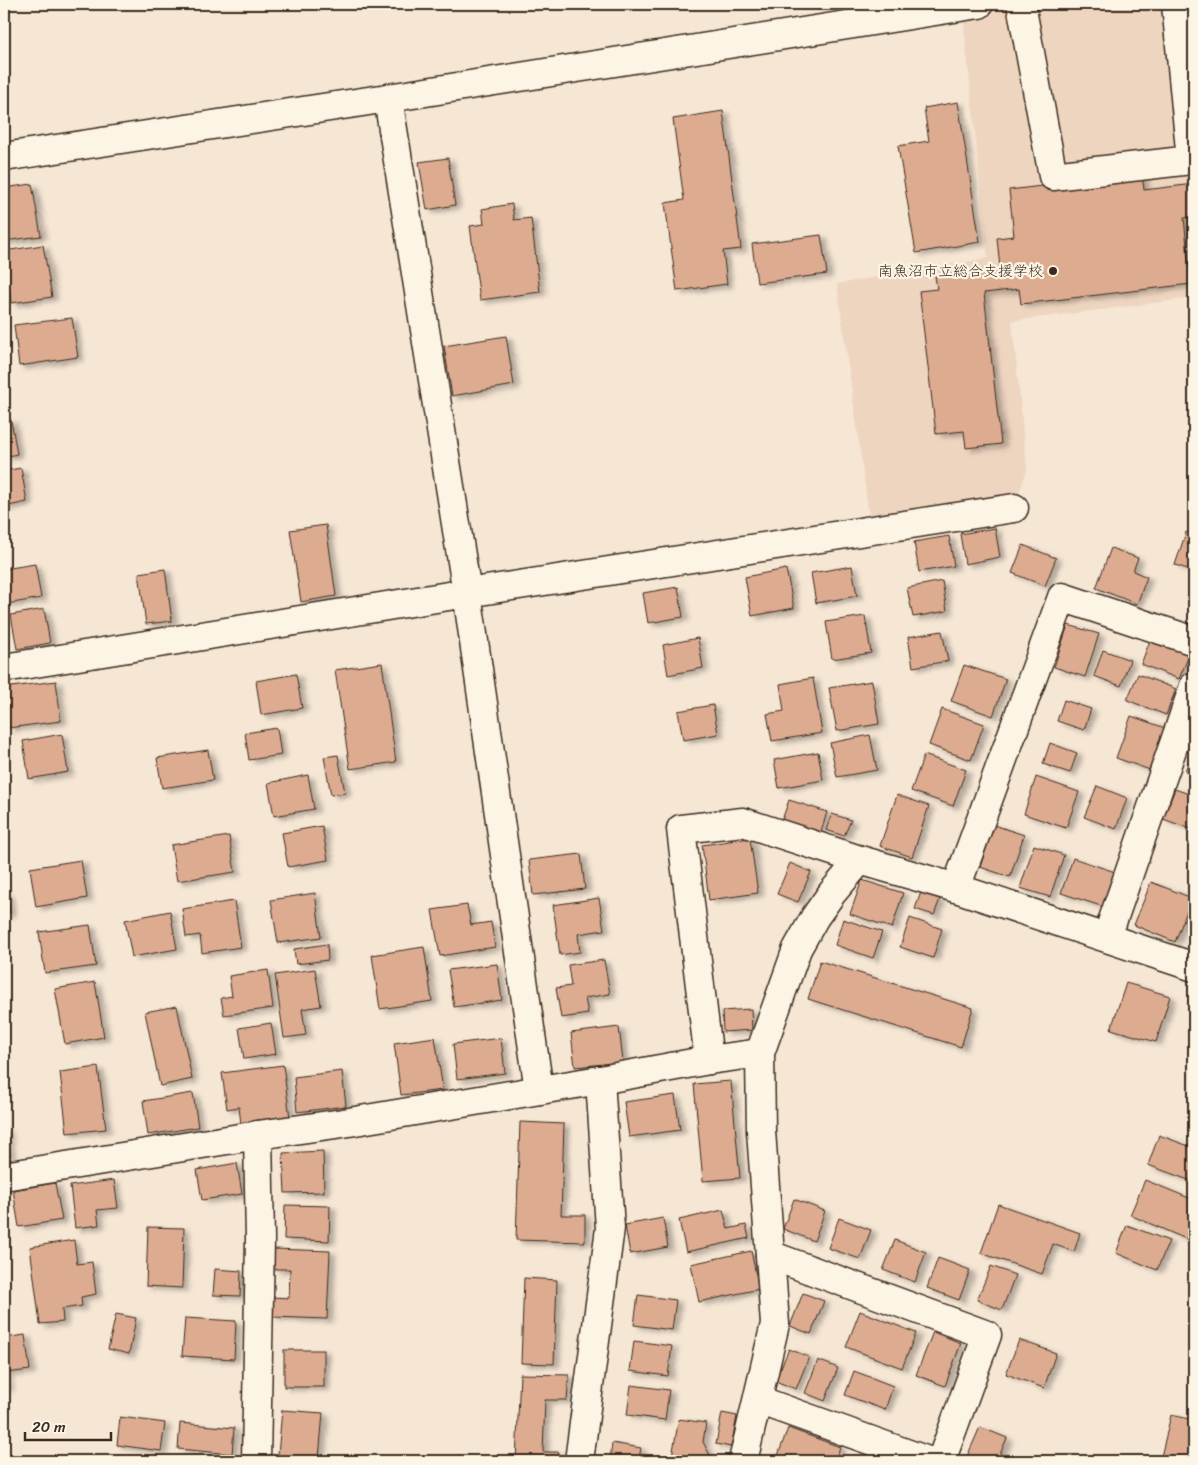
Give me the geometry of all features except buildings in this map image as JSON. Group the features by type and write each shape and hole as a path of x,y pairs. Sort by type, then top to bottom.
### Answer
{"street":[{"path":"4,157 979,4"},
{"path":"1022,4 1053,176 1191,160 1176,4"},
{"path":"388,98 467,593 539,1090"},
{"path":"4,668 467,593 1014,508"},
{"path":"956,888 1062,597 1194,641"},
{"path":"1107,937 1194,686"},
{"path":"709,1060 681,829 743,822 860,860 956,888 1194,967"},
{"path":"743,1461 775,1324 761,1131 760,1053 797,949 821,909 860,860"},
{"path":"4,1176 258,1134 343,1123 709,1060 760,1053"},
{"path":"579,1461 610,1228 600,1080"},
{"path":"256,1461 260,1239 258,1134"},
{"path":"770,1255 987,1335 941,1461"},
{"path":"758,1400 928,1461"}],"shaded area":[{"name":"南魚沼市立総合支援学校","path":"979,4 1194,4 1194,298 1012,321 1027,470 1014,508 871,530 837,284 988,258 962,6"}],"place":[{"name":"南魚沼市立総合支援学校","path":"1053,271"}]}
